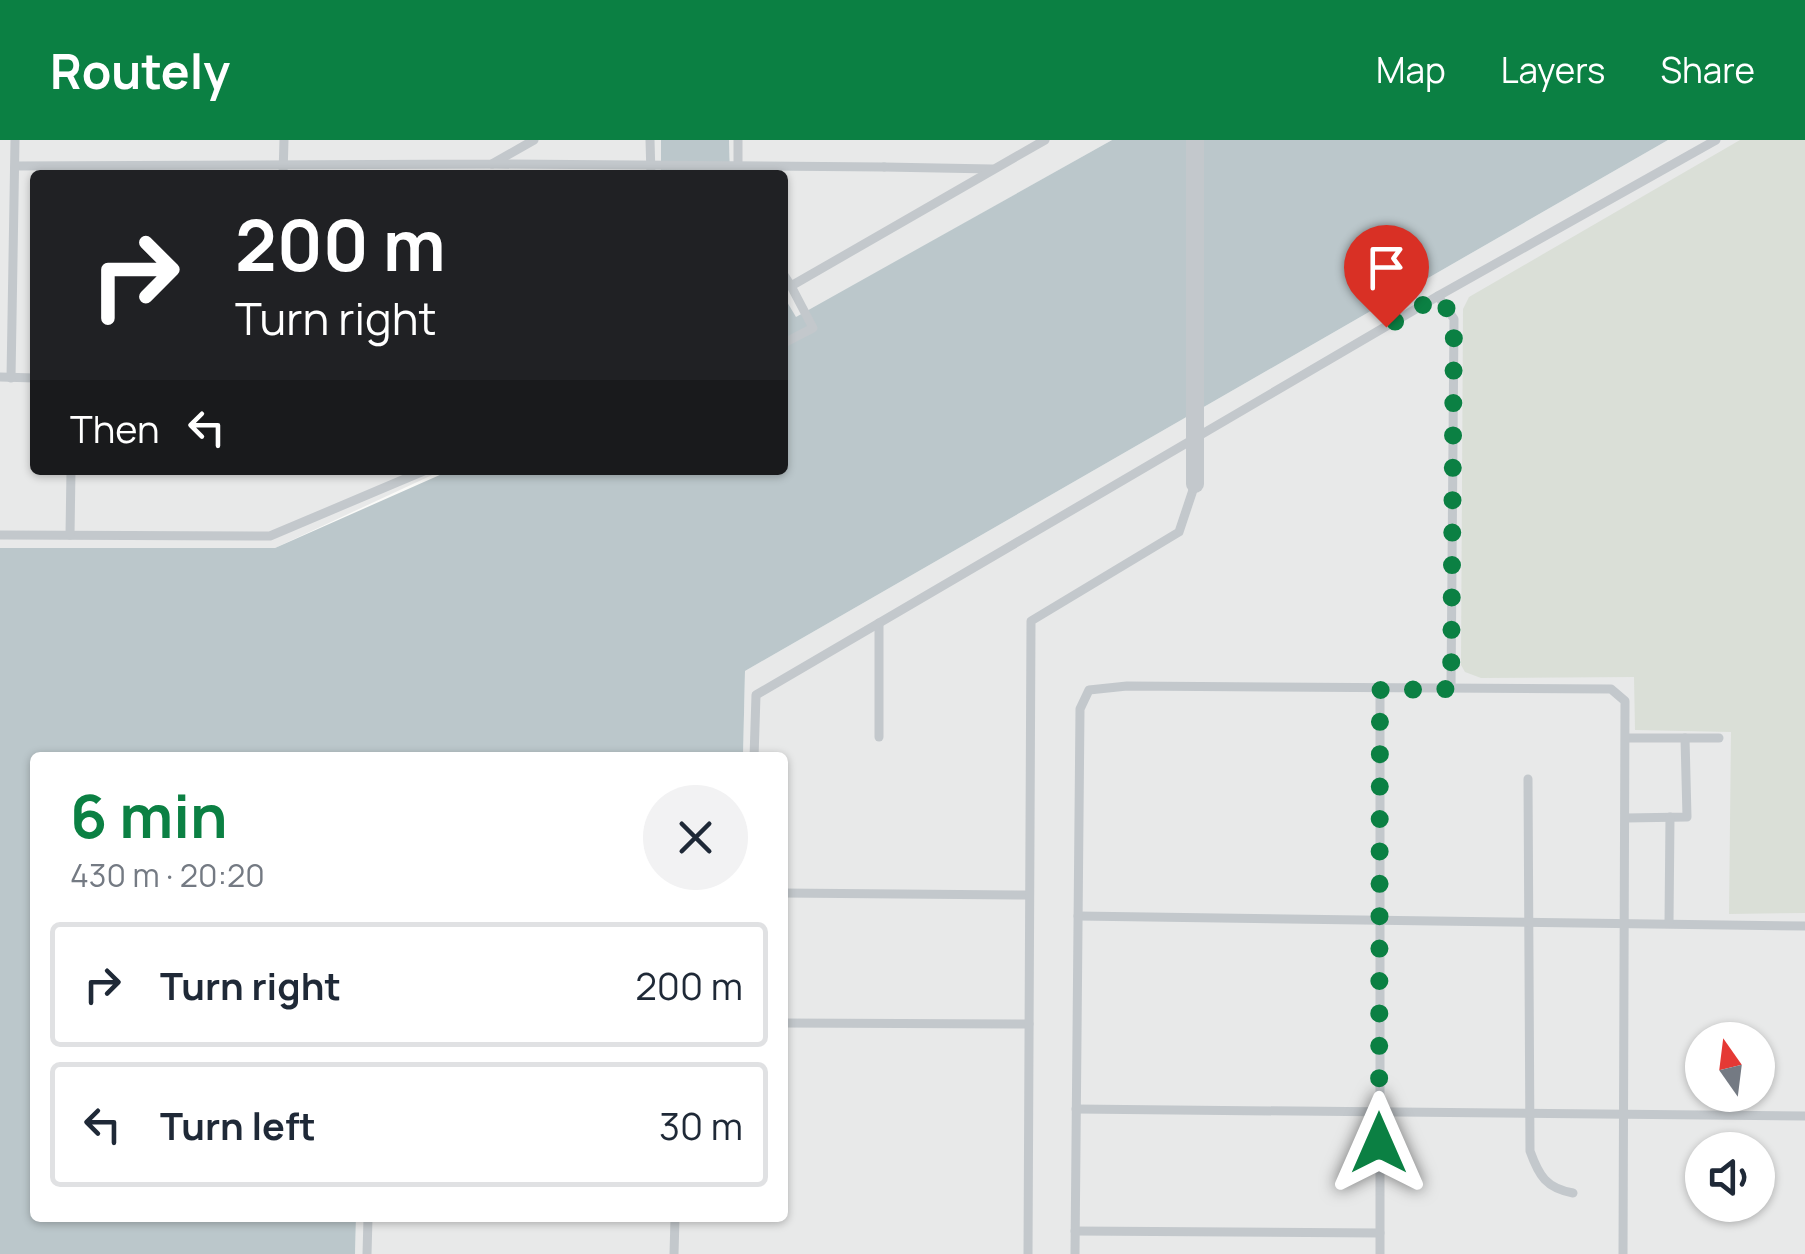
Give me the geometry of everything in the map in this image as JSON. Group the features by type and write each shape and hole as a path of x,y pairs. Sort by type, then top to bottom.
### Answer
{"street":[{"path":"1195,140 1195,484"}],"lane":[{"path":"6,378 16,140"},
{"path":"283,170 284,140"},
{"path":"492,169 534,140"},
{"path":"650,140 651,170"},
{"path":"738,140 738,170"},
{"path":"790,286 1046,140"},
{"path":"754,752 756,695 1438,296 1716,140"},
{"path":"15,166 995,170"},
{"path":"788,282 813,328 788,341"},
{"path":"1438,296 1454,319 1451,689"},
{"path":"70,536 71,475"},
{"path":"0,535 270,536 414,475"},
{"path":"1028,1254 1031,621 1179,532 1195,484"},
{"path":"879,623 880,737"},
{"path":"1075,1254 1080,709 1089,690 1128,686 1611,689 1626,701 1623,1254"},
{"path":"1380,690 1380,1254"},
{"path":"1626,738 1720,738"},
{"path":"1626,818 1686,818 1686,738"},
{"path":"1528,779 1530,1150 1538,1175 1552,1189 1574,1193"},
{"path":"1669,924 1670,818"},
{"path":"788,893 1030,895"},
{"path":"1078,916 1805,926"},
{"path":"788,1023 1029,1024"},
{"path":"1076,1109 1805,1116"},
{"path":"367,1254 368,1222"},
{"path":"674,1254 675,1222"},
{"path":"1075,1231 1380,1233"}],"shaded area":[{"path":"0,140 661,140 661,170 30,170 30,475 432,475 275,548 0,548"},
{"path":"661,140 729,140 730,170 661,170"},
{"path":"729,140 1112,140 796,318 788,304 788,170 730,170"},
{"path":"1112,140 1668,140 745,671 743,752 30,752 30,1222 356,1222 355,1254 0,1254 0,548 275,548 440,475 788,475 788,303 796,317"},
{"path":"1668,140 1805,140 1805,1254 355,1254 356,1222 788,1222 788,752 743,752 745,671"},
{"path":"1740,140 1805,140 1805,913 1729,914 1731,732 1635,730 1634,677 1481,678 1465,672 1461,665 1463,309 1469,297"}],"route":[{"path":"1379,1143 1380,690 1451,689 1454,319 1438,296 1386,327"}]}
